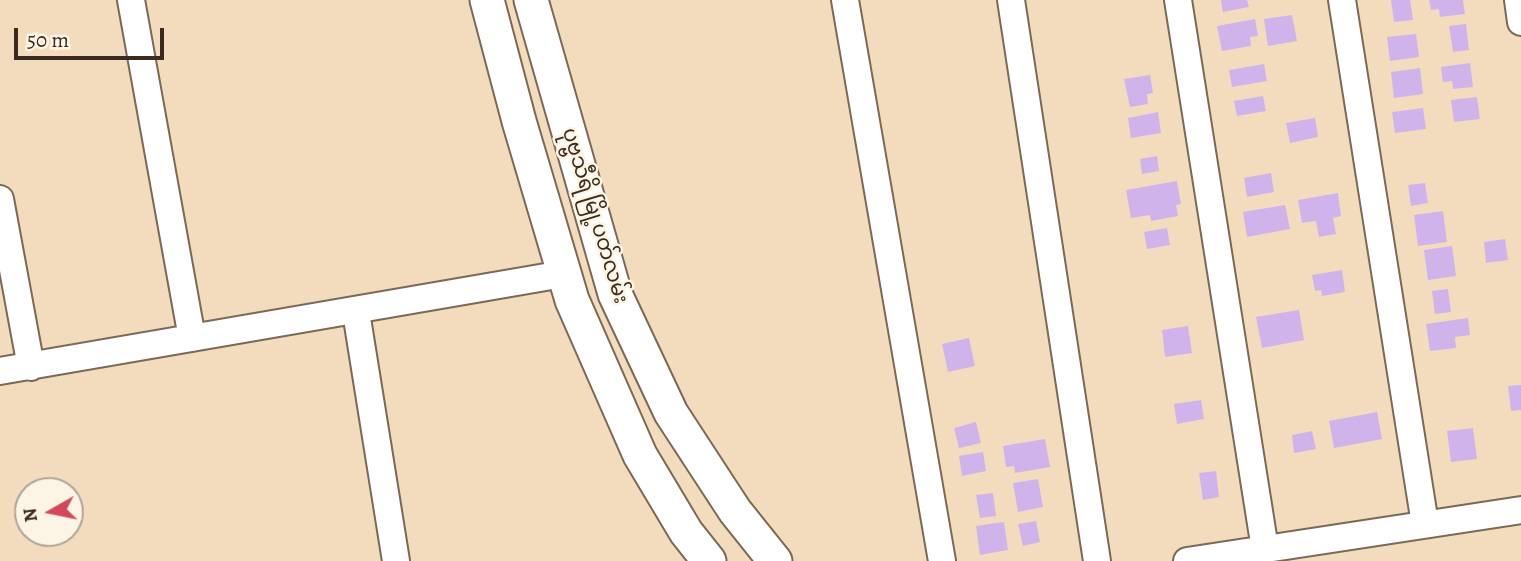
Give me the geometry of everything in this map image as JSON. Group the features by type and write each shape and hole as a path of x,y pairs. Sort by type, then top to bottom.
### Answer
{"main road":[{"name":"ပုဗ္ဗသီရိ မြို့ပတ်လမ်း","path":"531,0 615,294 671,413 734,511 775,561"},
{"name":"ပုဗ္ဗသီရိ မြို့ပတ်လမ်း","path":"494,1 563,274 604,377 640,455 686,532 709,561"}],"street":[{"path":"131,0 192,338"},
{"path":"845,0 942,561"},
{"path":"1011,0 1097,561"},
{"path":"1178,0 1265,549"},
{"path":"1342,0 1426,524"},
{"path":"1518,0 1521,22"},
{"path":"0,198 31,367"},
{"path":"0,371 356,312 563,274"},
{"path":"356,312 396,561"},
{"path":"1187,561 1521,510"}],"building":[{"path":"1221,0 1247,0 1249,7 1223,12"},
{"path":"1391,0 1410,0 1413,20 1394,22"},
{"path":"1429,0 1463,0 1465,14 1440,17 1439,9 1431,10"},
{"path":"1292,15 1297,41 1268,46 1264,19"},
{"path":"1255,19 1258,36 1250,37 1251,46 1222,51 1217,26"},
{"path":"1466,24 1469,50 1453,52 1449,26"},
{"path":"1416,34 1419,57 1390,61 1387,37"},
{"path":"1470,63 1473,87 1453,89 1452,81 1443,82 1441,67"},
{"path":"1264,64 1267,81 1232,87 1229,70"},
{"path":"1420,68 1423,94 1394,98 1391,72"},
{"path":"1150,75 1153,93 1147,94 1148,104 1130,107 1124,79"},
{"path":"1263,96 1266,111 1237,116 1234,101"},
{"path":"1477,97 1480,119 1454,122 1451,100"},
{"path":"1423,108 1426,129 1395,133 1392,112"},
{"path":"1158,112 1161,133 1131,138 1128,118"},
{"path":"1315,118 1318,137 1290,143 1286,123"},
{"path":"1157,156 1159,171 1142,174 1140,159"},
{"path":"1271,173 1274,192 1247,197 1244,178"},
{"path":"1177,181 1181,204 1176,205 1178,216 1151,221 1150,215 1131,218 1126,190"},
{"path":"1425,183 1428,203 1411,206 1408,185"},
{"path":"1338,193 1341,216 1333,218 1336,234 1319,237 1316,221 1302,223 1298,200"},
{"path":"1285,205 1290,229 1247,237 1243,212"},
{"path":"1443,211 1447,242 1418,246 1414,215"},
{"path":"1167,228 1170,245 1147,249 1144,232"},
{"path":"1505,239 1508,260 1486,263 1484,242"},
{"path":"1452,246 1456,276 1428,280 1424,250"},
{"path":"1342,270 1345,292 1322,296 1321,290 1315,291 1312,275"},
{"path":"1448,289 1451,312 1435,314 1432,291"},
{"path":"1299,310 1304,340 1262,348 1256,317"},
{"path":"1468,318 1470,335 1455,337 1456,348 1430,351 1426,324"},
{"path":"1188,326 1192,353 1165,357 1162,330"},
{"path":"969,338 975,366 948,372 942,344"},
{"path":"1521,385 1521,410 1511,411 1508,386"},
{"path":"1201,400 1204,419 1177,424 1174,404"},
{"path":"1377,412 1382,439 1334,448 1329,421"},
{"path":"976,422 981,443 959,448 954,428"},
{"path":"1473,428 1477,459 1451,462 1447,431"},
{"path":"1312,431 1316,449 1294,453 1292,435"},
{"path":"1045,439 1050,467 1015,473 1014,466 1006,467 1003,446"},
{"path":"983,452 986,471 962,476 959,456"},
{"path":"1216,471 1219,497 1203,500 1199,473"},
{"path":"1038,479 1043,507 1018,512 1013,483"},
{"path":"993,493 996,516 980,518 976,495"},
{"path":"1036,521 1040,542 1023,546 1018,524"},
{"path":"1004,522 1008,550 980,555 976,526"}]}
